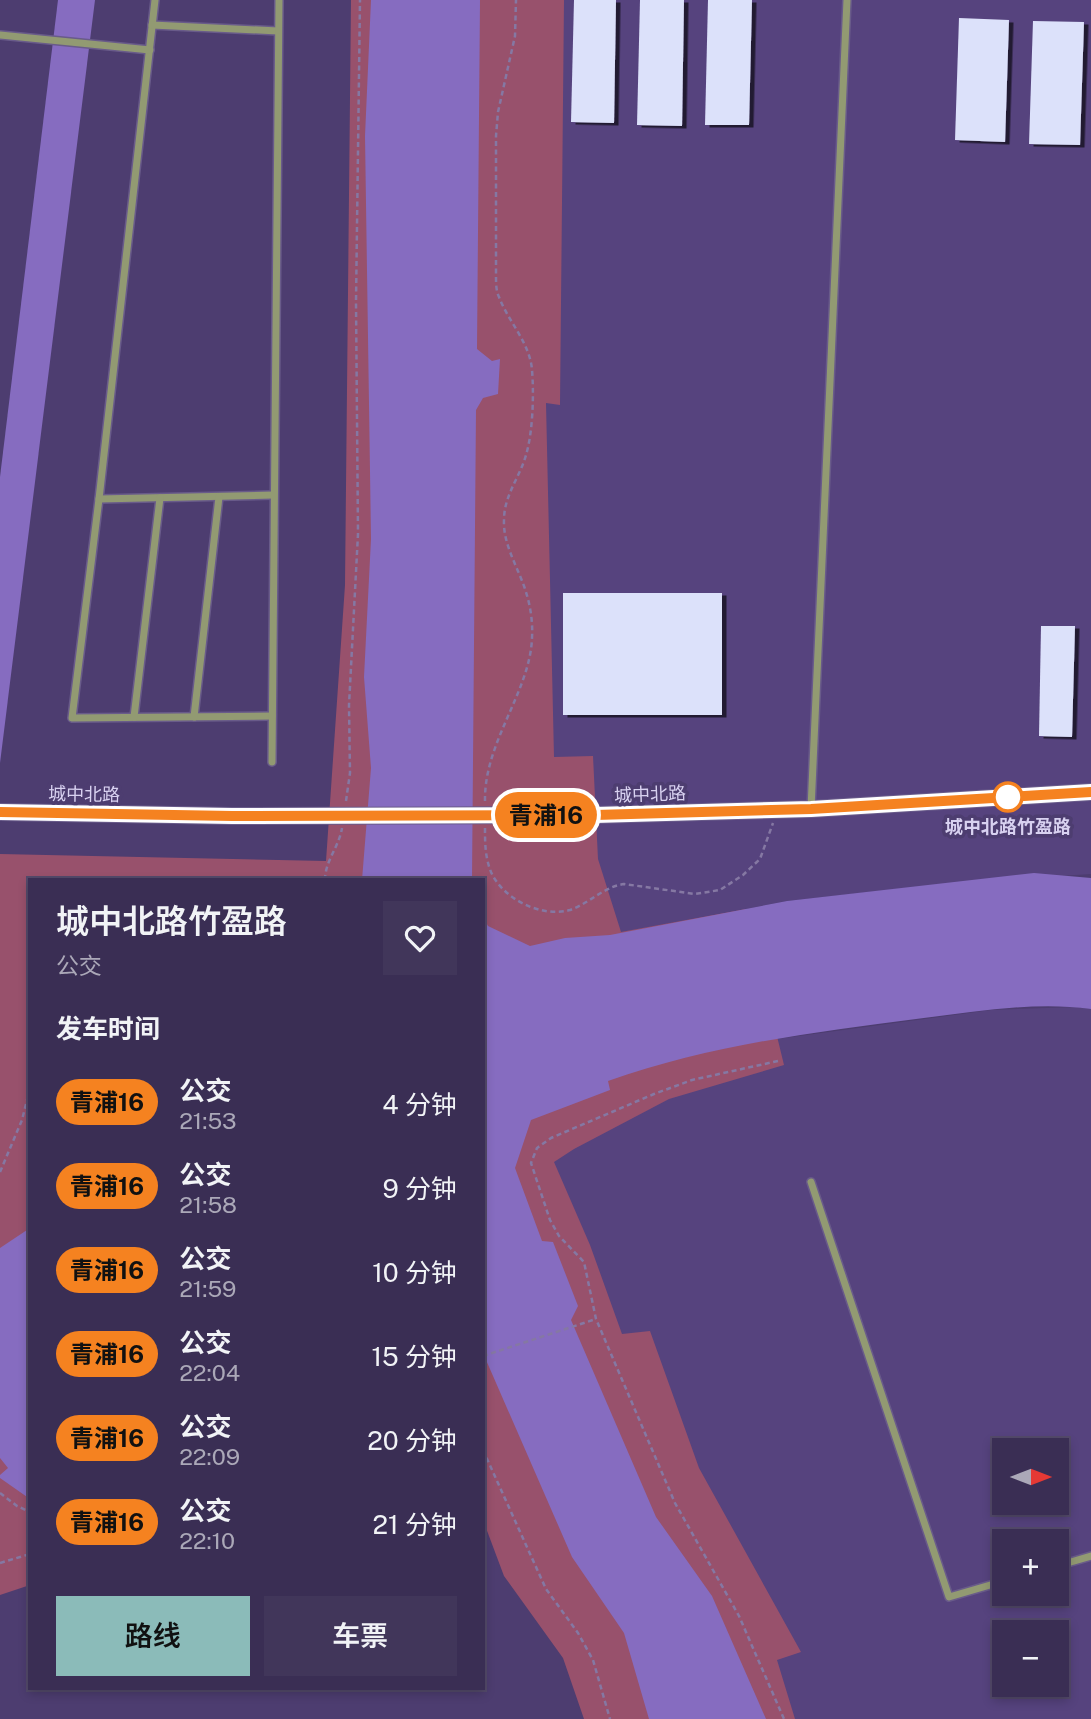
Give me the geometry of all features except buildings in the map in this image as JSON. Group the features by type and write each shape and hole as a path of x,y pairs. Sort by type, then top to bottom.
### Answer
{"street":[{"path":"155,0 72,718 272,716"},
{"path":"272,762 279,0"},
{"path":"811,809 847,0"},
{"path":"152,25 278,31"},
{"path":"0,35 150,50"},
{"path":"99,499 273,495"},
{"path":"194,716 219,496"},
{"path":"135,717 160,498"},
{"name":"城中北路","path":"5,812 232,816 595,815 811,809 1091,792"},
{"path":"811,1182 949,1597 992,1584"},
{"path":"1069,1562 1091,1556"}],"path":[{"path":"344,811 350,774 349,705 358,534 355,302 360,0"},
{"path":"485,803 485,790 493,755 530,662 532,638 532,613 507,544 504,519 508,495 526,456 531,435 532,368 528,352 498,295 496,276 496,136 498,112 515,36 516,0"},
{"path":"485,828 486,853 492,873 501,887 531,908 567,911 613,886 624,884 695,894 720,890 761,859 776,810"},
{"path":"325,878 325,867 341,836 342,824"},
{"path":"778,1061 692,1080 654,1094 551,1138 537,1148 531,1163 550,1220 559,1236 584,1262 596,1319 675,1503 739,1616 785,1719"},
{"path":"0,1172 22,1120 28,1096"},
{"path":"485,1355 596,1319"},
{"path":"485,1454 546,1589 579,1633 593,1660 610,1719"},
{"path":"0,1493 28,1511"},
{"path":"0,1563 28,1555"}],"shaded area":[{"path":"58,0 95,0 0,763 0,477"},
{"path":"351,0 564,0 560,405 546,403 554,757 593,756 598,859 621,932 746,909 784,1065 669,1099 554,1162 590,1245 622,1334 650,1331 699,1468 801,1652 777,1660 795,1719 584,1719 563,1658 504,1576 485,1525 485,878 28,878 28,1586 0,1595 0,854 326,861 345,585"},
{"path":"371,0 480,0 477,349 492,361 500,359 498,394 483,398 476,410 472,878 362,878 371,768 364,677 371,539 365,136"},
{"path":"480,0 1091,0 1091,874 963,882 787,901 610,935 485,881 485,878 472,878"},
{"path":"1034,873 1091,878 1091,1009 1048,1006 1004,1008 838,1029 722,1049 608,1081 610,1090 531,1120 515,1168 542,1241 553,1242 578,1306 571,1320 656,1517 712,1596 766,1719 649,1719 624,1633 572,1557 485,1358 485,921 488,926 530,946 565,938 610,935 787,901"},
{"path":"1076,1007 1091,1009 1091,1719 766,1719 520,1146 762,1041 991,1010"},
{"path":"28,1229 28,1498 0,1478 8,1468 0,1458 0,1248"}],"bus line":[{"name":"青浦16","path":"0,812 232,816 595,815 811,809 1091,792"}],"place":[{"name":"城中北路竹盈路","path":"1008,797"}]}
